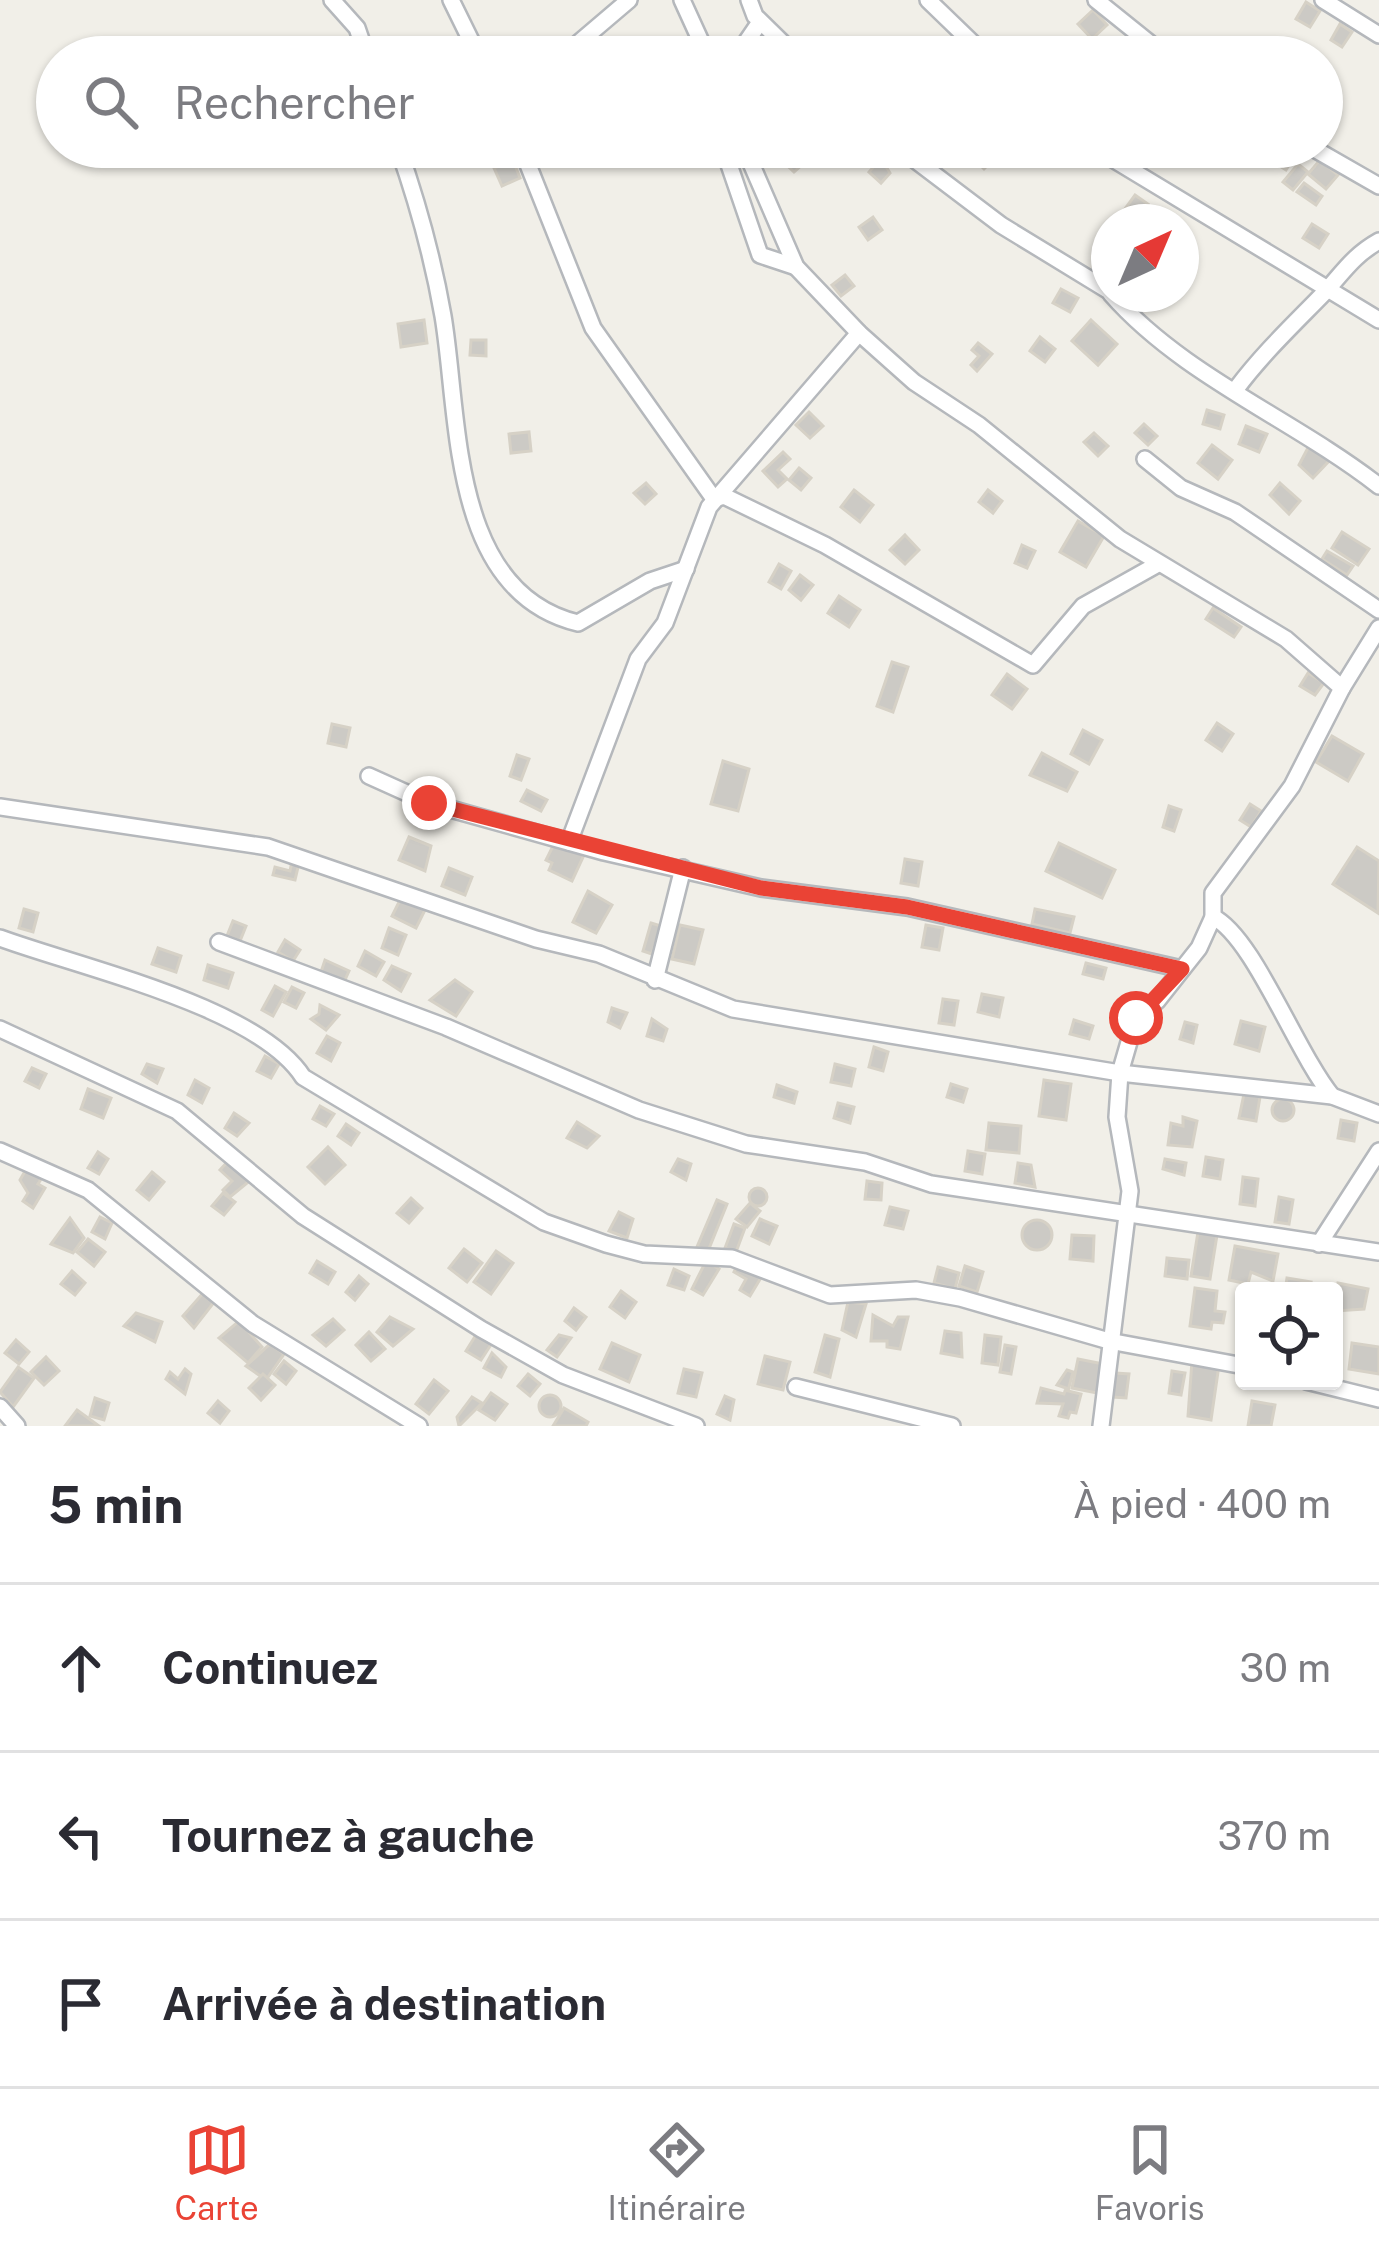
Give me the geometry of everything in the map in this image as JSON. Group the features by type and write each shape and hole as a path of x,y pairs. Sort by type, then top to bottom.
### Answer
{"street":[{"path":"332,0 359,36"},
{"path":"451,0 469,36"},
{"path":"587,36 629,0"},
{"path":"682,0 699,36"},
{"path":"749,0 760,22 775,36"},
{"path":"928,0 965,36"},
{"path":"1096,0 1141,36"},
{"path":"1322,0 1379,35"},
{"path":"750,36 760,22"},
{"path":"1343,165 1379,186"},
{"path":"404,168 434,269 466,484 501,568 531,600 578,623 650,581 686,569"},
{"path":"529,168 593,328 714,499"},
{"path":"730,168 760,255 796,267"},
{"path":"753,168 796,267 914,382 979,425 1158,564 1286,639 1342,688"},
{"path":"928,168 975,201 993,220 1091,281"},
{"path":"1127,168 1379,320"},
{"path":"1236,389 1279,334 1326,290 1349,260 1379,241"},
{"path":"1129,312 1161,344 1379,486"},
{"path":"569,842 638,659 665,623 714,499 859,333"},
{"path":"1145,459 1170,481 1235,512 1379,610"},
{"path":"714,499 724,496 825,544 1033,665 1083,606 1158,564"},
{"path":"1101,1426 1128,1213 1128,1172 1117,1117 1120,1073 1136,1018 1182,969 1213,917 1213,893 1292,786 1379,628"},
{"path":"369,776 429,803 761,888 907,907 1182,969"},
{"path":"0,807 268,847 536,939 598,954 733,1009 1120,1073 1333,1096 1379,1114"},
{"path":"655,980 682,868"},
{"path":"1213,917 1242,938 1307,1065 1333,1096"},
{"path":"0,938 238,1023 286,1052 308,1081 544,1222 607,1244 644,1254 732,1258 830,1295 916,1290 960,1298 1109,1341 1235,1364"},
{"path":"219,942 446,1027 640,1110 746,1144 788,1155 865,1162 931,1184 1379,1252"},
{"path":"0,1028 177,1111 303,1216 448,1310 563,1375 696,1426"},
{"path":"0,1151 88,1190 253,1324 419,1426"},
{"path":"1318,1244 1379,1151"},
{"path":"796,1387 952,1426"},
{"path":"1342,1390 1379,1399"},
{"path":"0,1407 17,1426"}],"building":[{"path":"1306,2 1320,11 1310,27 1296,19"},
{"path":"1093,10 1107,25 1089,36 1078,24"},
{"path":"1340,24 1352,32 1343,46 1343,36 1333,36"},
{"path":"494,168 516,168 520,178 502,186"},
{"path":"887,168 890,173 881,183 869,172"},
{"path":"1295,168 1308,172 1293,190 1283,182"},
{"path":"1313,168 1330,168 1338,175 1326,189 1308,174"},
{"path":"1304,183 1322,196 1316,205 1297,192"},
{"path":"873,217 882,230 868,240 859,227"},
{"path":"1312,224 1328,234 1319,248 1303,238"},
{"path":"845,275 854,286 841,296 832,285"},
{"path":"1061,289 1078,298 1070,312 1053,303"},
{"path":"424,320 427,343 401,347 398,324"},
{"path":"1091,320 1117,344 1098,365 1072,341"},
{"path":"1040,337 1055,349 1045,362 1030,351"},
{"path":"471,340 486,340 486,356 470,355"},
{"path":"978,343 992,354 977,371 971,365 979,356 972,350"},
{"path":"1207,410 1224,415 1220,429 1203,424"},
{"path":"809,412 823,426 810,438 796,425"},
{"path":"1144,424 1157,436 1148,445 1135,433"},
{"path":"1246,426 1267,434 1259,452 1239,444"},
{"path":"529,432 531,451 511,453 509,434"},
{"path":"1094,433 1108,446 1098,456 1084,442"},
{"path":"1310,444 1329,461 1313,478 1299,465"},
{"path":"1212,445 1232,460 1218,479 1198,463"},
{"path":"783,452 790,459 778,470 787,479 778,487 763,471"},
{"path":"799,468 811,478 801,490 789,480"},
{"path":"646,483 656,494 645,504 634,493"},
{"path":"1280,483 1300,501 1289,514 1270,495"},
{"path":"854,490 873,505 860,522 841,507"},
{"path":"988,490 1002,501 993,513 979,502"},
{"path":"1078,521 1104,536 1086,567 1060,552"},
{"path":"1342,532 1369,549 1358,565 1332,548"},
{"path":"905,535 919,550 905,564 890,550"},
{"path":"1022,545 1035,551 1027,568 1015,563"},
{"path":"1327,551 1353,566 1347,575 1322,559"},
{"path":"779,564 791,571 781,589 769,582"},
{"path":"800,575 813,585 801,600 789,590"},
{"path":"839,596 860,610 849,627 828,613"},
{"path":"1213,608 1241,627 1234,637 1206,619"},
{"path":"892,662 908,667 893,712 877,706"},
{"path":"1308,673 1324,683 1315,695 1300,686"},
{"path":"1007,674 1027,689 1012,709 992,695"},
{"path":"1217,723 1233,734 1222,751 1206,740"},
{"path":"332,724 350,728 346,747 328,743"},
{"path":"1083,730 1102,740 1089,764 1071,754"},
{"path":"1332,736 1363,754 1348,781 1316,762"},
{"path":"1042,753 1077,772 1067,791 1030,775"},
{"path":"517,755 529,759 521,780 510,776"},
{"path":"723,761 749,769 738,811 711,804"},
{"path":"527,790 547,800 541,811 521,801"},
{"path":"1250,804 1261,811 1251,827 1240,820"},
{"path":"1169,806 1181,810 1174,831 1163,827"},
{"path":"409,837 431,846 425,871 399,860"},
{"path":"555,842 584,855 572,881 549,870 552,863 546,860"},
{"path":"1059,843 1115,870 1102,898 1046,871"},
{"path":"1357,847 1379,861 1378,913 1333,884"},
{"path":"905,859 922,862 918,886 901,883"},
{"path":"292,861 299,863 295,880 273,875 275,867 290,871"},
{"path":"449,868 472,877 465,895 442,886"},
{"path":"588,891 612,905 596,933 573,922"},
{"path":"402,896 426,908 416,928 392,916"},
{"path":"24,909 38,913 33,932 19,928"},
{"path":"1035,909 1074,917 1070,933 1032,924"},
{"path":"233,921 246,926 240,941 227,936"},
{"path":"651,923 661,926 652,954 643,951"},
{"path":"680,925 703,930 694,964 672,959"},
{"path":"926,925 943,928 939,950 922,947"},
{"path":"389,928 406,935 398,955 382,948"},
{"path":"285,940 300,950 293,961 278,952"},
{"path":"158,948 181,956 176,972 152,964"},
{"path":"365,951 384,962 376,976 358,966"},
{"path":"325,960 349,971 344,982 321,972"},
{"path":"1086,963 1106,968 1103,979 1083,974"},
{"path":"208,965 233,973 228,988 204,980"},
{"path":"392,966 410,974 401,991 384,980"},
{"path":"455,980 472,992 456,1016 430,1000"},
{"path":"275,986 286,992 273,1016 262,1010"},
{"path":"292,987 304,993 296,1008 284,1002"},
{"path":"982,994 1003,998 999,1017 978,1012"},
{"path":"943,999 958,1001 954,1025 939,1023"},
{"path":"320,1005 339,1015 326,1030 311,1019 319,1014"},
{"path":"612,1008 627,1013 620,1028 608,1022"},
{"path":"652,1019 667,1029 663,1041 647,1036"},
{"path":"1074,1020 1093,1026 1089,1039 1070,1034"},
{"path":"1241,1021 1265,1027 1259,1051 1235,1044"},
{"path":"1185,1022 1197,1025 1193,1043 1180,1039"},
{"path":"327,1036 340,1043 331,1061 317,1053"},
{"path":"874,1047 888,1052 883,1071 869,1067"},
{"path":"265,1056 279,1064 271,1078 257,1071"},
{"path":"147,1064 163,1069 157,1083 142,1074"},
{"path":"835,1064 855,1069 851,1086 831,1082"},
{"path":"32,1068 46,1074 39,1088 25,1081"},
{"path":"195,1080 209,1088 202,1103 188,1095"},
{"path":"1044,1080 1071,1084 1066,1120 1039,1116"},
{"path":"951,1084 967,1089 963,1102 947,1097"},
{"path":"777,1085 797,1092 794,1103 774,1097"},
{"path":"88,1089 111,1098 103,1118 81,1109"},
{"path":"1244,1094 1260,1097 1256,1121 1239,1118"},
{"path":"1283,1099 1294,1110 1283,1121 1272,1110"},
{"path":"838,1103 854,1107 850,1123 834,1118"},
{"path":"320,1106 334,1114 326,1126 313,1119"},
{"path":"234,1113 249,1123 237,1136 225,1128"},
{"path":"1183,1117 1197,1121 1192,1147 1168,1145 1171,1123 1183,1126"},
{"path":"1341,1120 1357,1123 1354,1141 1338,1138"},
{"path":"577,1122 599,1136 587,1148 567,1138"},
{"path":"989,1123 1021,1126 1019,1153 986,1150"},
{"path":"346,1124 359,1133 351,1145 338,1136"},
{"path":"328,1147 345,1165 325,1184 308,1167"},
{"path":"968,1151 985,1154 982,1174 965,1171"},
{"path":"98,1152 108,1159 99,1174 88,1168"},
{"path":"1206,1157 1223,1160 1220,1179 1203,1176"},
{"path":"230,1159 252,1179 230,1197 223,1190 232,1181 220,1170"},
{"path":"678,1159 691,1164 686,1180 671,1172"},
{"path":"1165,1159 1186,1163 1184,1175 1163,1169"},
{"path":"1018,1163 1031,1165 1035,1187 1015,1183"},
{"path":"28,1166 43,1176 38,1184 45,1188 33,1208 23,1201 28,1193 20,1180"},
{"path":"152,1172 164,1182 149,1200 137,1190"},
{"path":"1243,1177 1258,1179 1255,1206 1240,1204"},
{"path":"867,1181 882,1183 881,1200 865,1199"},
{"path":"758,1188 767,1197 758,1206 749,1197"},
{"path":"223,1193 235,1202 224,1215 212,1206"},
{"path":"1279,1197 1293,1200 1289,1224 1275,1222"},
{"path":"411,1198 422,1208 409,1223 397,1213"},
{"path":"717,1200 727,1204 708,1251 697,1247"},
{"path":"750,1203 760,1211 747,1227 736,1219"},
{"path":"890,1207 908,1211 903,1229 885,1225"},
{"path":"619,1212 633,1219 627,1238 609,1231"},
{"path":"100,1217 112,1223 105,1239 92,1232"},
{"path":"70,1218 84,1238 73,1253 51,1244"},
{"path":"760,1219 777,1226 769,1244 752,1236"},
{"path":"1037,1220 1048,1224 1052,1235 1048,1246 1037,1250 1026,1246 1022,1235 1026,1224"},
{"path":"734,1224 745,1228 736,1252 725,1248"},
{"path":"1198,1232 1217,1235 1210,1279 1191,1276"},
{"path":"1072,1235 1094,1236 1093,1261 1070,1259"},
{"path":"88,1239 105,1252 94,1266 77,1252"},
{"path":"1235,1246 1278,1254 1273,1281 1251,1272 1248,1282 1229,1280"},
{"path":"464,1249 482,1263 467,1282 449,1268"},
{"path":"496,1251 513,1263 491,1294 474,1282"},
{"path":"1167,1258 1189,1260 1187,1279 1165,1276"},
{"path":"317,1261 335,1272 328,1284 310,1273"},
{"path":"706,1261 719,1269 703,1295 692,1289"},
{"path":"739,1262 762,1276 750,1296 740,1290 746,1279 734,1272"},
{"path":"965,1266 983,1272 977,1292 959,1286"},
{"path":"938,1267 959,1273 955,1289 934,1283"},
{"path":"674,1269 689,1276 684,1290 668,1285"},
{"path":"72,1271 85,1283 75,1295 61,1284"},
{"path":"359,1276 368,1284 355,1300 346,1292"},
{"path":"1343,1284 1368,1289 1364,1309 1343,1310"},
{"path":"1195,1288 1217,1291 1215,1311 1225,1312 1223,1323 1212,1322 1211,1329 1190,1326"},
{"path":"621,1291 636,1302 625,1318 610,1307"},
{"path":"204,1292 215,1301 194,1328 183,1316"},
{"path":"848,1302 866,1304 856,1337 842,1330"},
{"path":"574,1308 586,1317 576,1330 565,1321"},
{"path":"136,1313 162,1322 155,1342 124,1326"},
{"path":"873,1315 893,1326 898,1317 908,1317 900,1349 887,1347 887,1341 871,1341"},
{"path":"390,1317 413,1329 393,1346 377,1332"},
{"path":"333,1319 344,1330 326,1346 313,1335"},
{"path":"239,1321 262,1347 248,1363 219,1338"},
{"path":"479,1330 494,1340 481,1360 466,1351"},
{"path":"945,1331 961,1333 962,1357 941,1353"},
{"path":"369,1332 385,1349 371,1361 356,1345"},
{"path":"559,1335 571,1338 557,1357 547,1350"},
{"path":"825,1335 839,1339 830,1377 815,1372"},
{"path":"985,1335 1001,1337 998,1365 982,1363"},
{"path":"16,1340 29,1352 19,1364 5,1353"},
{"path":"612,1343 640,1355 629,1382 600,1369"},
{"path":"1352,1343 1379,1347 1379,1374 1349,1369"},
{"path":"270,1344 284,1354 266,1380 246,1366"},
{"path":"1005,1345 1016,1347 1011,1374 1000,1372"},
{"path":"492,1353 506,1367 501,1377 484,1368"},
{"path":"765,1356 790,1362 783,1390 758,1384"},
{"path":"46,1357 59,1371 44,1385 31,1372"},
{"path":"1078,1359 1103,1364 1097,1393 1072,1388"},
{"path":"284,1361 296,1371 286,1384 274,1374"},
{"path":"1192,1361 1219,1365 1211,1420 1188,1416"},
{"path":"18,1367 34,1378 13,1407 0,1392"},
{"path":"185,1369 191,1374 185,1394 166,1379 170,1372 178,1379"},
{"path":"684,1369 702,1373 696,1397 678,1393"},
{"path":"1067,1370 1073,1372 1068,1391 1081,1394 1076,1413 1070,1412 1068,1418 1059,1416 1063,1404 1037,1403 1041,1388 1064,1394 1066,1388 1057,1385"},
{"path":"1172,1371 1185,1373 1181,1395 1169,1393"},
{"path":"1115,1373 1129,1374 1126,1398 1113,1397"},
{"path":"263,1374 275,1385 261,1400 249,1388"},
{"path":"528,1374 540,1384 530,1396 518,1386"},
{"path":"434,1380 448,1391 429,1414 416,1404"},
{"path":"491,1393 507,1404 495,1420 479,1410"},
{"path":"550,1395 561,1406 550,1417 539,1406"},
{"path":"725,1396 734,1400 730,1420 717,1414"},
{"path":"472,1397 482,1403 459,1426 457,1417"},
{"path":"95,1398 109,1403 104,1420 90,1416"},
{"path":"218,1401 229,1411 220,1423 208,1413"},
{"path":"1252,1401 1275,1405 1271,1426 1248,1426"},
{"path":"564,1408 588,1422 586,1426 553,1426"},
{"path":"77,1410 99,1426 65,1426"}],"route":[{"path":"429,803 604,852 761,888 907,907 1182,969 1136,1018"}]}
